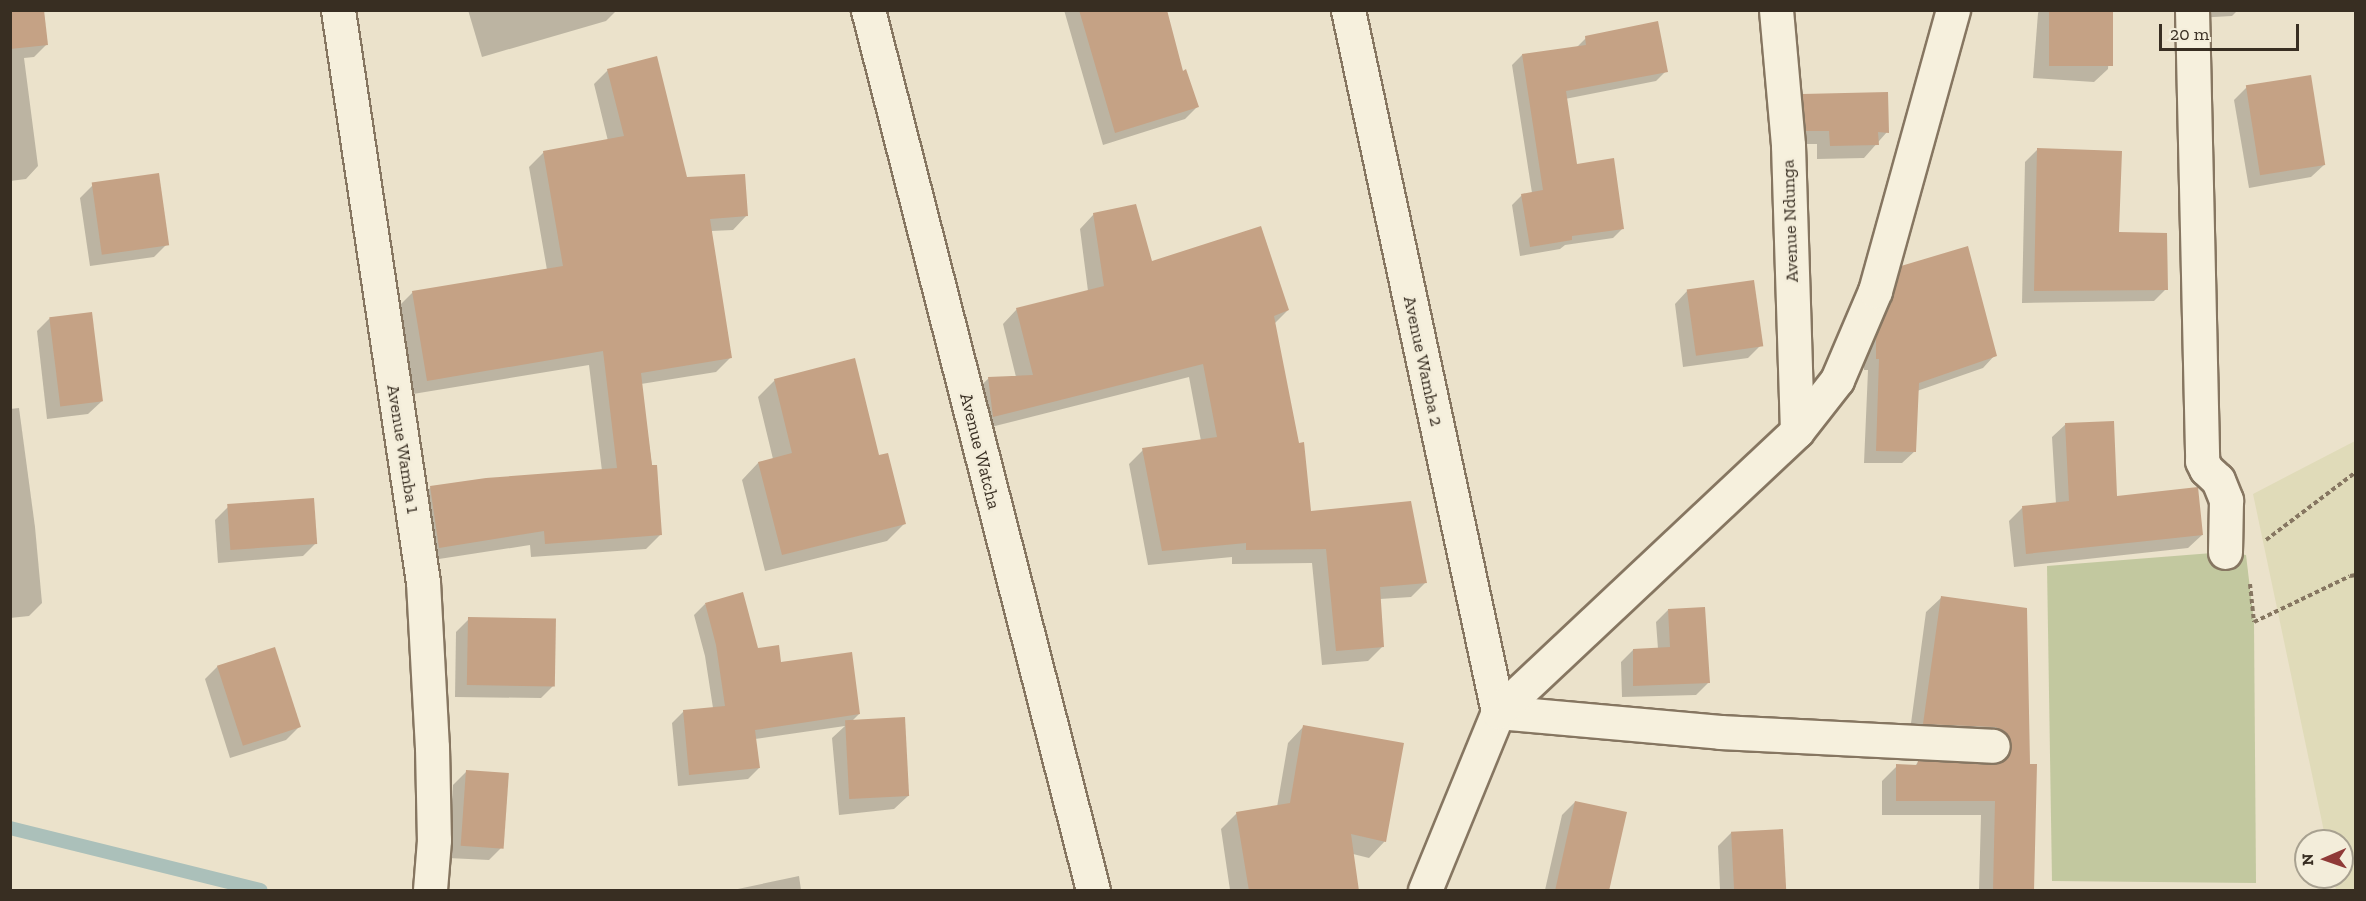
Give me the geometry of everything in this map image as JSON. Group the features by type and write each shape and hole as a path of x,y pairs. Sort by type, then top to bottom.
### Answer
{"street":[{"name":"Avenue Wamba 1","path":"338,10 423,582 432,747 434,840 430,891"},
{"name":"Avenue Watcha","path":"868,10 1094,891"},
{"name":"Avenue Wamba 2","path":"1348,10 1498,712"},
{"name":"Avenue Ndunga","path":"1776,10 1788,145 1797,431"},
{"path":"1425,891 1498,712 1797,431 1837,380 1875,291 1953,10"},
{"path":"2192,10 2202,461 2206,469 2218,480 2226,500 2225,552"},
{"path":"1498,712 1708,731 1993,746"}],"path":[{"path":"2265,541 2355,472"},
{"path":"2254,622 2355,575"}],"shaded area":[{"path":"2355,441 2356,890 2336,890 2354,889 2354,829 2323,829 2253,494"}],"green space":[{"path":"2225,552 2246,555 2254,622 2256,883 2052,881 2047,566"}],"building":[{"path":"10,10 44,10 48,45 10,49"},
{"path":"1079,10 1167,10 1183,71 1186,69 1199,107 1115,133"},
{"path":"2049,10 2113,10 2113,66 2049,66"},
{"path":"1658,21 1668,72 1566,91 1577,164 1614,158 1624,229 1572,236 1572,240 1530,247 1521,194 1543,190 1522,54 1586,45 1585,36"},
{"path":"657,56 687,177 745,174 748,216 710,219 732,358 641,373 652,465 657,465 662,535 545,544 544,531 439,548 430,486 486,478 617,468 603,351 427,381 412,291 563,266 543,151 624,136 607,69"},
{"path":"2311,75 2325,165 2260,175 2246,85"},
{"path":"1888,92 1889,133 1878,132 1879,145 1830,146 1829,131 1806,131 1802,94"},
{"path":"2037,148 2122,151 2119,232 2167,233 2168,290 2034,291"},
{"path":"159,173 169,245 102,255 92,182"},
{"path":"1136,204 1152,261 1261,226 1289,310 1274,316 1299,443 1304,442 1311,511 1411,501 1427,583 1380,587 1384,647 1336,651 1326,549 1246,550 1246,543 1162,551 1142,448 1217,437 1203,364 993,417 988,377 1033,375 1016,308 1104,286 1093,213"},
{"path":"1968,246 1997,356 1919,383 1916,452 1876,451 1879,359 1876,359 1876,337 1892,298 1901,266"},
{"path":"1754,280 1763,346 1696,356 1687,289"},
{"path":"92,312 103,401 60,407 49,317"},
{"path":"855,358 879,455 888,453 906,524 782,555 758,462 792,453 774,379"},
{"path":"2114,421 2117,496 2198,487 2203,535 2026,554 2022,506 2069,501 2065,423"},
{"path":"314,498 317,544 230,550 227,504"},
{"path":"743,592 758,648 779,645 781,662 852,652 860,714 755,730 760,768 689,775 683,710 725,706 716,645 705,603"},
{"path":"1941,596 2027,608 2030,764 2037,764 2034,891 1993,891 1995,801 1896,801 1896,764 1917,765 1918,761 1993,765 2001,763 2008,757 2012,748 2009,737 2003,730 1995,727 1923,724"},
{"path":"1705,607 1710,683 1633,686 1633,649 1670,647 1668,609"},
{"path":"468,617 556,619 555,687 467,685"},
{"path":"275,647 301,727 243,746 217,666"},
{"path":"905,717 909,796 849,799 845,720"},
{"path":"1303,725 1404,743 1386,842 1351,834 1359,891 1249,891 1236,812 1290,803"},
{"path":"466,770 509,773 504,849 461,846"},
{"path":"1575,801 1627,812 1609,891 1555,891"},
{"path":"1783,829 1786,890 1734,890 1731,832"}],"waterway":[{"path":"10,828 260,890"}]}
